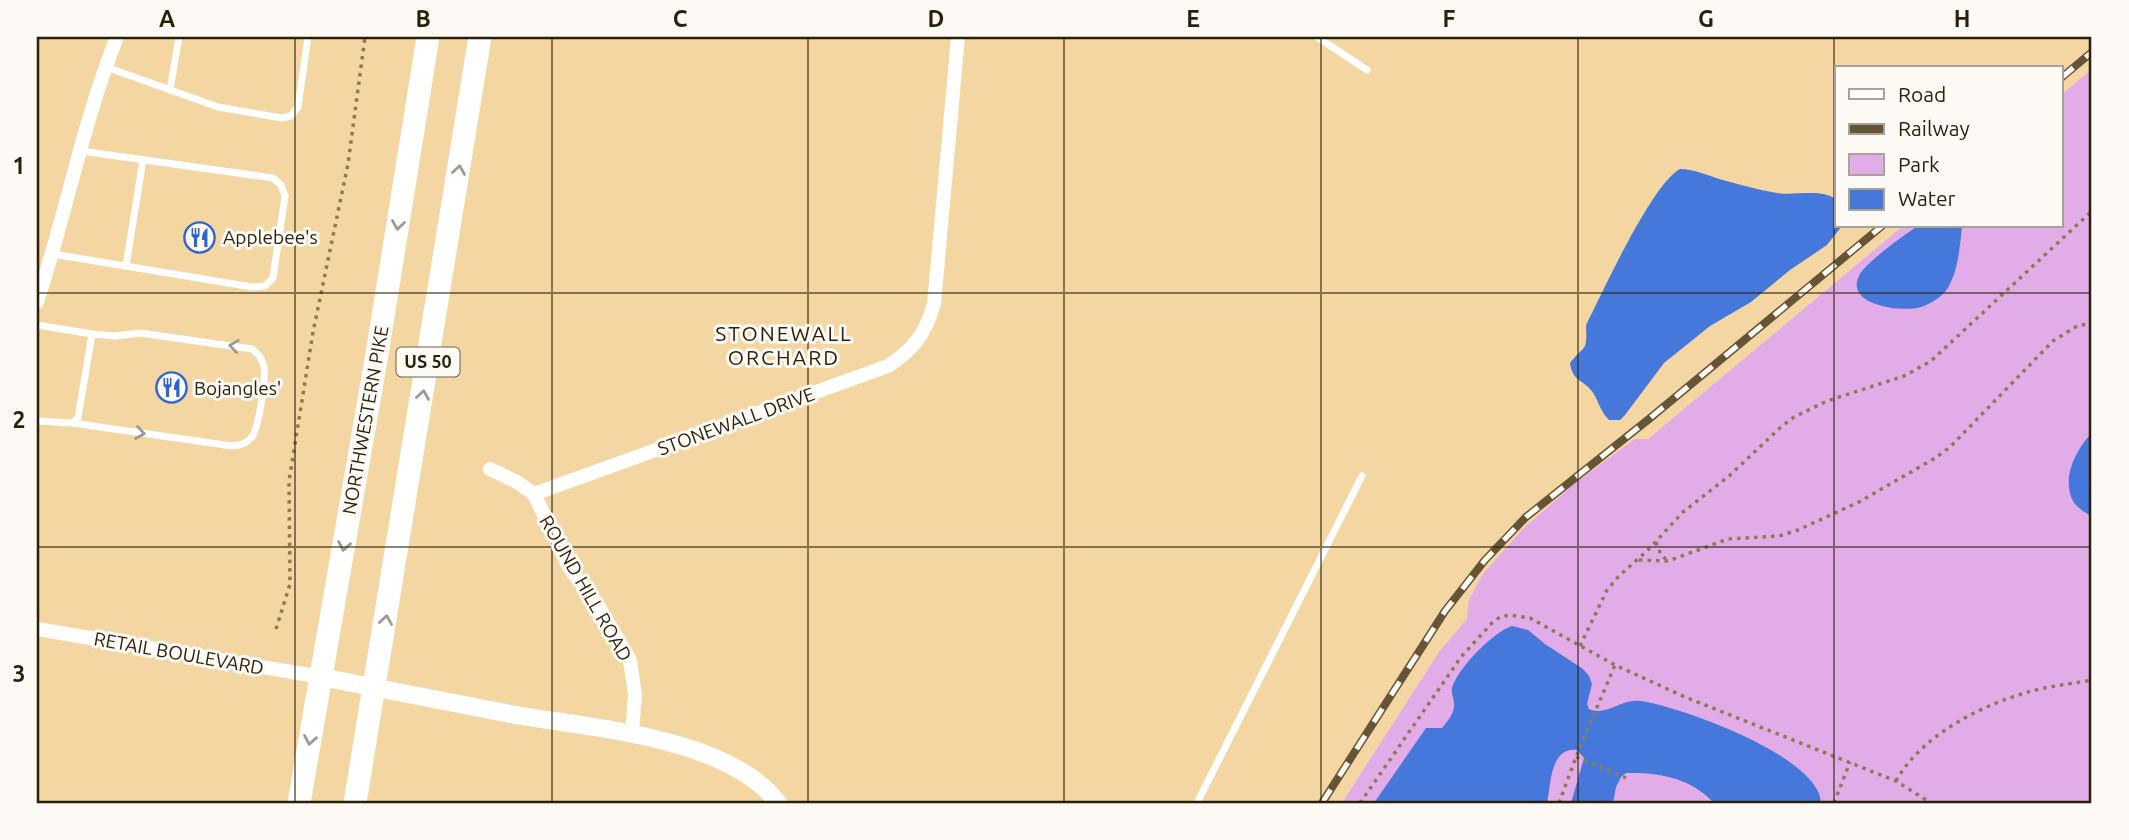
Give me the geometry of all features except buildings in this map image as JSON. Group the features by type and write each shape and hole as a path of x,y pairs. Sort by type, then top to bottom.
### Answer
{"main road":[{"name":"NORTHWESTERN PIKE","path":"299,803 377,354 428,37"},
{"name":"US 50","path":"355,803 480,37"}],"street":[{"path":"37,302 105,67 117,37"},
{"name":"STONEWALL DRIVE","path":"534,494 888,366 918,342 929,322 934,304 958,37"},
{"name":"ROUND HILL ROAD","path":"490,469 534,494 569,567 599,607 630,660 635,695 632,734"},
{"name":"RETAIL BOULEVARD","path":"37,629 321,677"},
{"path":"321,677 632,734 690,748 740,770 778,803"}],"lane":[{"path":"170,90 179,37"},
{"path":"105,67 218,107 282,118 291,116 298,107 308,37"},
{"path":"1317,37 1367,70"},
{"path":"53,254 252,287 265,286 273,278 285,197 281,185 273,178 81,151"},
{"path":"126,266 143,160"},
{"path":"37,325 115,336 140,333 251,349 261,358 265,371 257,422 252,436 243,444 232,446 72,423 37,421"},
{"path":"72,423 80,412 92,334"},
{"path":"1197,803 1362,476"}],"path":[{"path":"276,629 290,584 289,481 313,332 348,164 365,37"},
{"path":"1580,646 1607,590 1683,512 1794,417 1853,392 1903,376 1931,361 2092,211"},
{"path":"1636,561 1668,561 1728,539 1779,536 1858,502 1937,457 1950,447 2053,341 2067,331 2092,323"},
{"path":"1656,542 1661,555 1668,561"},
{"path":"1360,803 1461,657 1500,617 1510,615 1530,618 1615,665 1685,696 1896,781 1931,803"},
{"path":"1559,803 1615,665"},
{"path":"1896,781 1906,764 1927,742 1979,711 2029,692 2092,680"},
{"path":"1576,757 1626,778"},
{"path":"1834,803 1850,762"}],"green space":[{"path":"2092,69 2092,803 1342,803 1439,652 1467,619 1469,600 1482,575 1523,529 1574,484 1635,439 1648,439 1901,228 2062,228 2062,94"}],"water":[{"path":"1680,169 1770,192 1824,194 1835,199 1835,228 1840,228 1827,245 1790,270 1751,302 1710,326 1664,363 1625,415 1620,420 1609,420 1591,390 1573,374 1570,363 1584,347 1586,325 1616,265 1655,195"},
{"path":"1915,228 1962,228 1952,279 1944,293 1933,302 1912,309 1901,309 1877,304 1859,293 1857,285 1860,274"},
{"path":"2092,433 2092,517 2073,502 2069,481 2076,454"},
{"path":"1512,626 1528,630 1583,669 1592,684 1587,704 1589,709 1602,711 1627,702 1640,701 1715,723 1774,752 1798,768 1815,786 1821,803 1714,803 1705,794 1674,778 1626,773 1616,787 1613,803 1571,803 1584,758 1577,750 1561,754 1557,760 1547,803 1374,803 1426,728 1442,728 1452,714 1452,688 1468,662 1486,643"}],"railway":[{"path":"2062,77 2092,52"},
{"path":"1322,803 1445,611 1485,560 1526,517 1880,228"}],"place":[{"name":"Applebee's","path":"200,237"},
{"name":"Bojangles'","path":"171,388"}],"district":[{"name":"STONEWALL ORCHARD","path":"784,346"}]}
